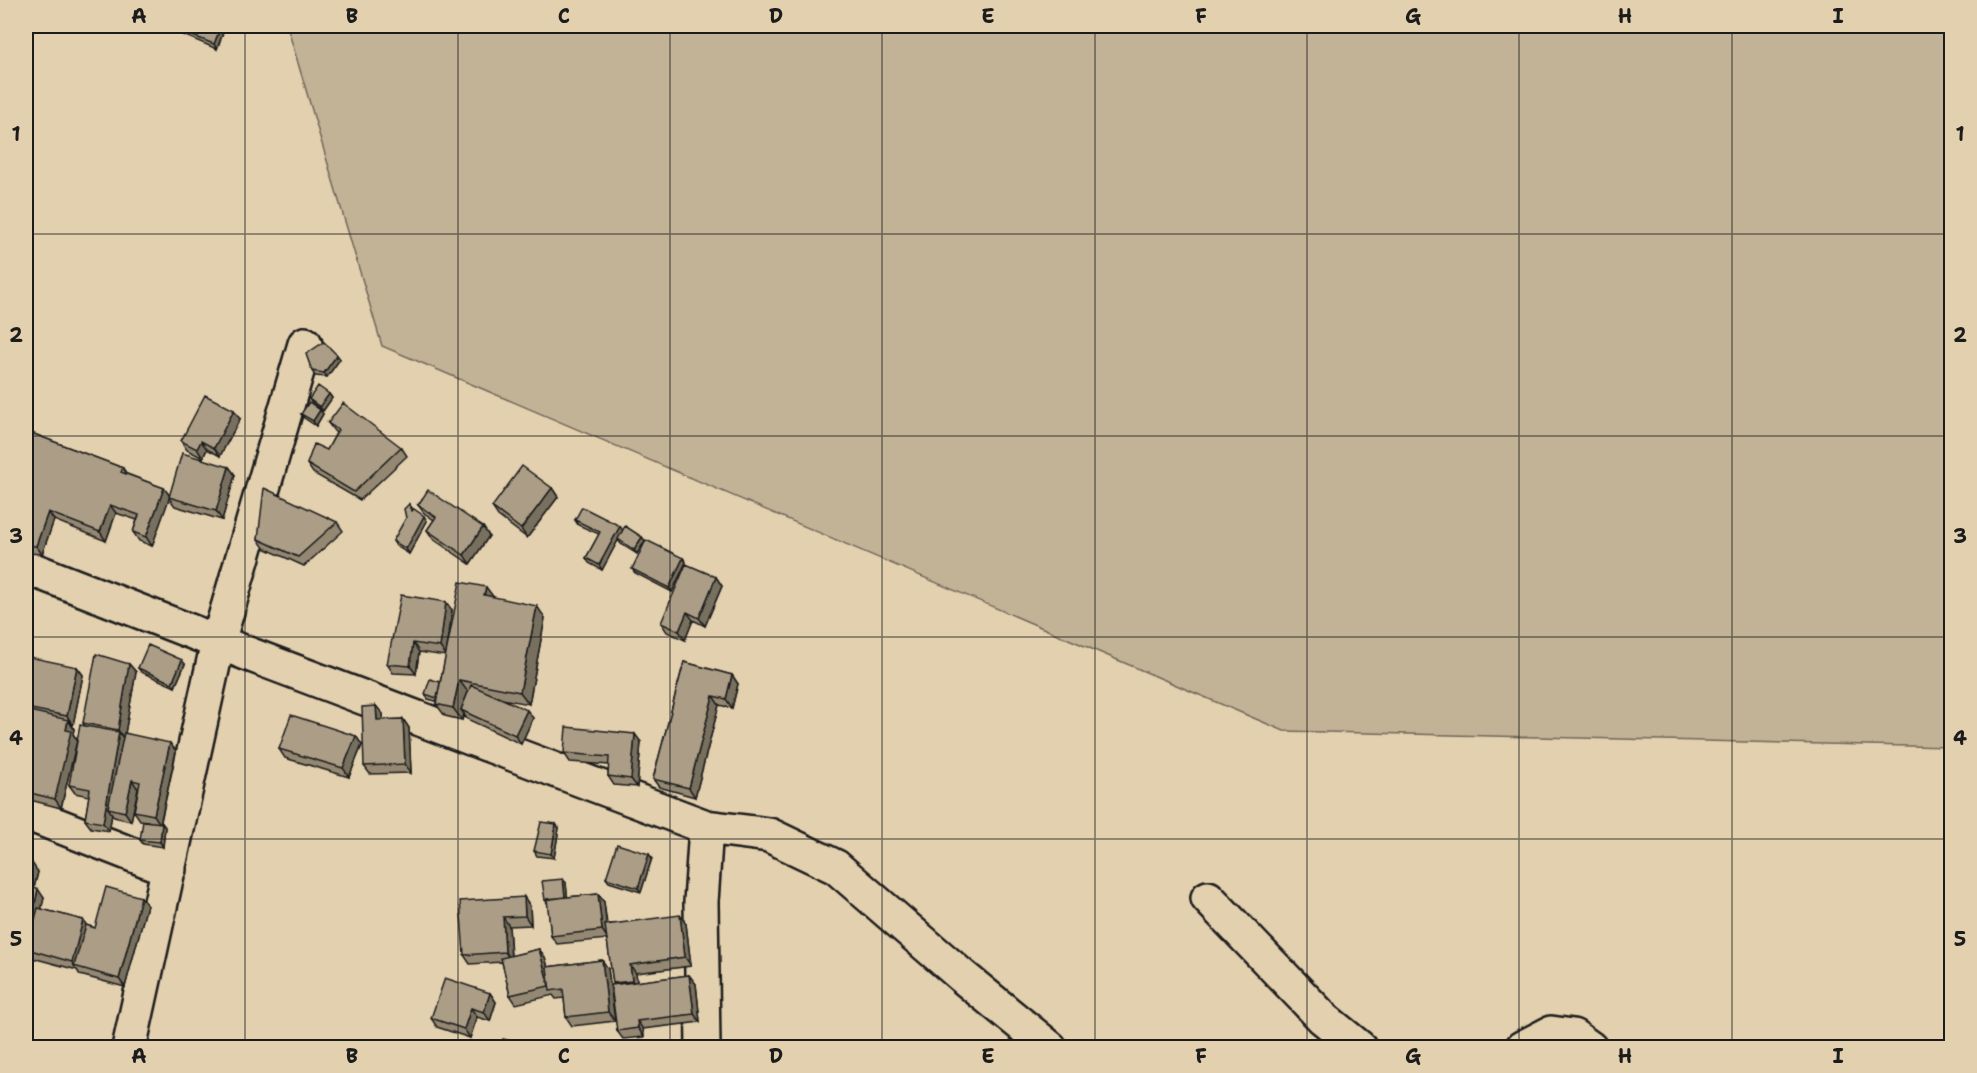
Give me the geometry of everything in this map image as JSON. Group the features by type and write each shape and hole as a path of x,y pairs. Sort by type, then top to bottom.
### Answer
{"street":[{"path":"129,1047 170,869 218,642 305,344"},
{"path":"26,567 706,827 769,835 836,867 962,976 1050,1047"},
{"path":"26,813 170,869"},
{"path":"703,1047 701,902 706,827"},
{"path":"1208,898 1323,1017 1360,1047"},
{"path":"1522,1047 1551,1033 1572,1036 1590,1047"}],"shaded area":[{"path":"287,26 1951,26 1951,747 1284,731 382,346"}],"building":[{"path":"176,26 221,26 214,44 175,29"},
{"path":"324,342 337,355 324,373 312,371 306,354"},
{"path":"318,386 329,394 320,407 309,399"},
{"path":"205,395 234,410 214,448 201,441 197,449 181,441"},
{"path":"309,402 320,410 313,421 301,414"},
{"path":"343,403 401,447 354,492 307,464 314,444 327,450 338,430 328,423"},
{"path":"26,431 123,468 121,472 164,488 146,537 133,532 139,515 110,505 100,532 48,512 36,546 26,545"},
{"path":"182,453 229,467 216,511 169,497"},
{"path":"522,466 552,488 521,529 492,507"},
{"path":"264,488 337,522 298,557 258,539"},
{"path":"428,490 483,527 464,555 427,530 436,517 418,505"},
{"path":"409,504 412,511 414,509 424,516 406,549 393,541 406,518 404,509"},
{"path":"582,507 620,526 599,565 586,558 600,532 575,520"},
{"path":"625,526 642,537 634,550 618,539"},
{"path":"646,540 683,558 669,588 632,569"},
{"path":"686,564 716,577 699,618 687,612 679,631 661,623"},
{"path":"460,582 486,587 484,595 537,606 520,692 459,680 453,708 436,704"},
{"path":"401,595 446,602 440,647 413,643 410,666 387,664"},
{"path":"148,645 182,660 172,683 138,668"},
{"path":"96,654 129,664 118,730 83,723"},
{"path":"29,657 77,667 67,716 26,708 26,672"},
{"path":"684,662 732,675 726,699 713,696 689,788 653,779"},
{"path":"430,679 440,682 437,698 425,694"},
{"path":"471,685 527,710 515,735 461,710"},
{"path":"376,706 377,720 403,719 405,764 364,766 362,707"},
{"path":"26,710 68,720 66,730 71,731 55,799 26,792"},
{"path":"291,715 356,736 343,768 279,749"},
{"path":"80,725 119,732 103,823 85,820 90,789 69,785"},
{"path":"566,727 635,734 631,779 608,776 609,757 564,753"},
{"path":"124,733 170,743 154,815 134,811 140,782 132,780 125,812 108,808"},
{"path":"143,821 162,823 160,842 140,840"},
{"path":"541,822 556,824 551,854 534,851"},
{"path":"617,844 649,854 638,888 606,878"},
{"path":"26,862 32,863 26,887"},
{"path":"563,879 565,897 545,900 542,881"},
{"path":"26,887 38,889 26,946"},
{"path":"106,887 141,897 119,979 74,966 86,925 95,928"},
{"path":"598,894 602,930 551,936 547,899"},
{"path":"524,897 525,916 503,917 505,952 464,955 460,901"},
{"path":"38,908 83,920 72,962 27,949"},
{"path":"680,915 685,957 630,965 632,981 613,983 605,925"},
{"path":"539,949 549,986 510,995 501,958"},
{"path":"602,960 608,1012 566,1017 563,989 550,991 547,967"},
{"path":"689,975 694,1014 637,1021 638,1028 617,1031 611,985"},
{"path":"445,978 490,993 484,1012 471,1008 464,1029 431,1018"},
{"path":"503,1039 520,1043 519,1047 501,1047"}]}
